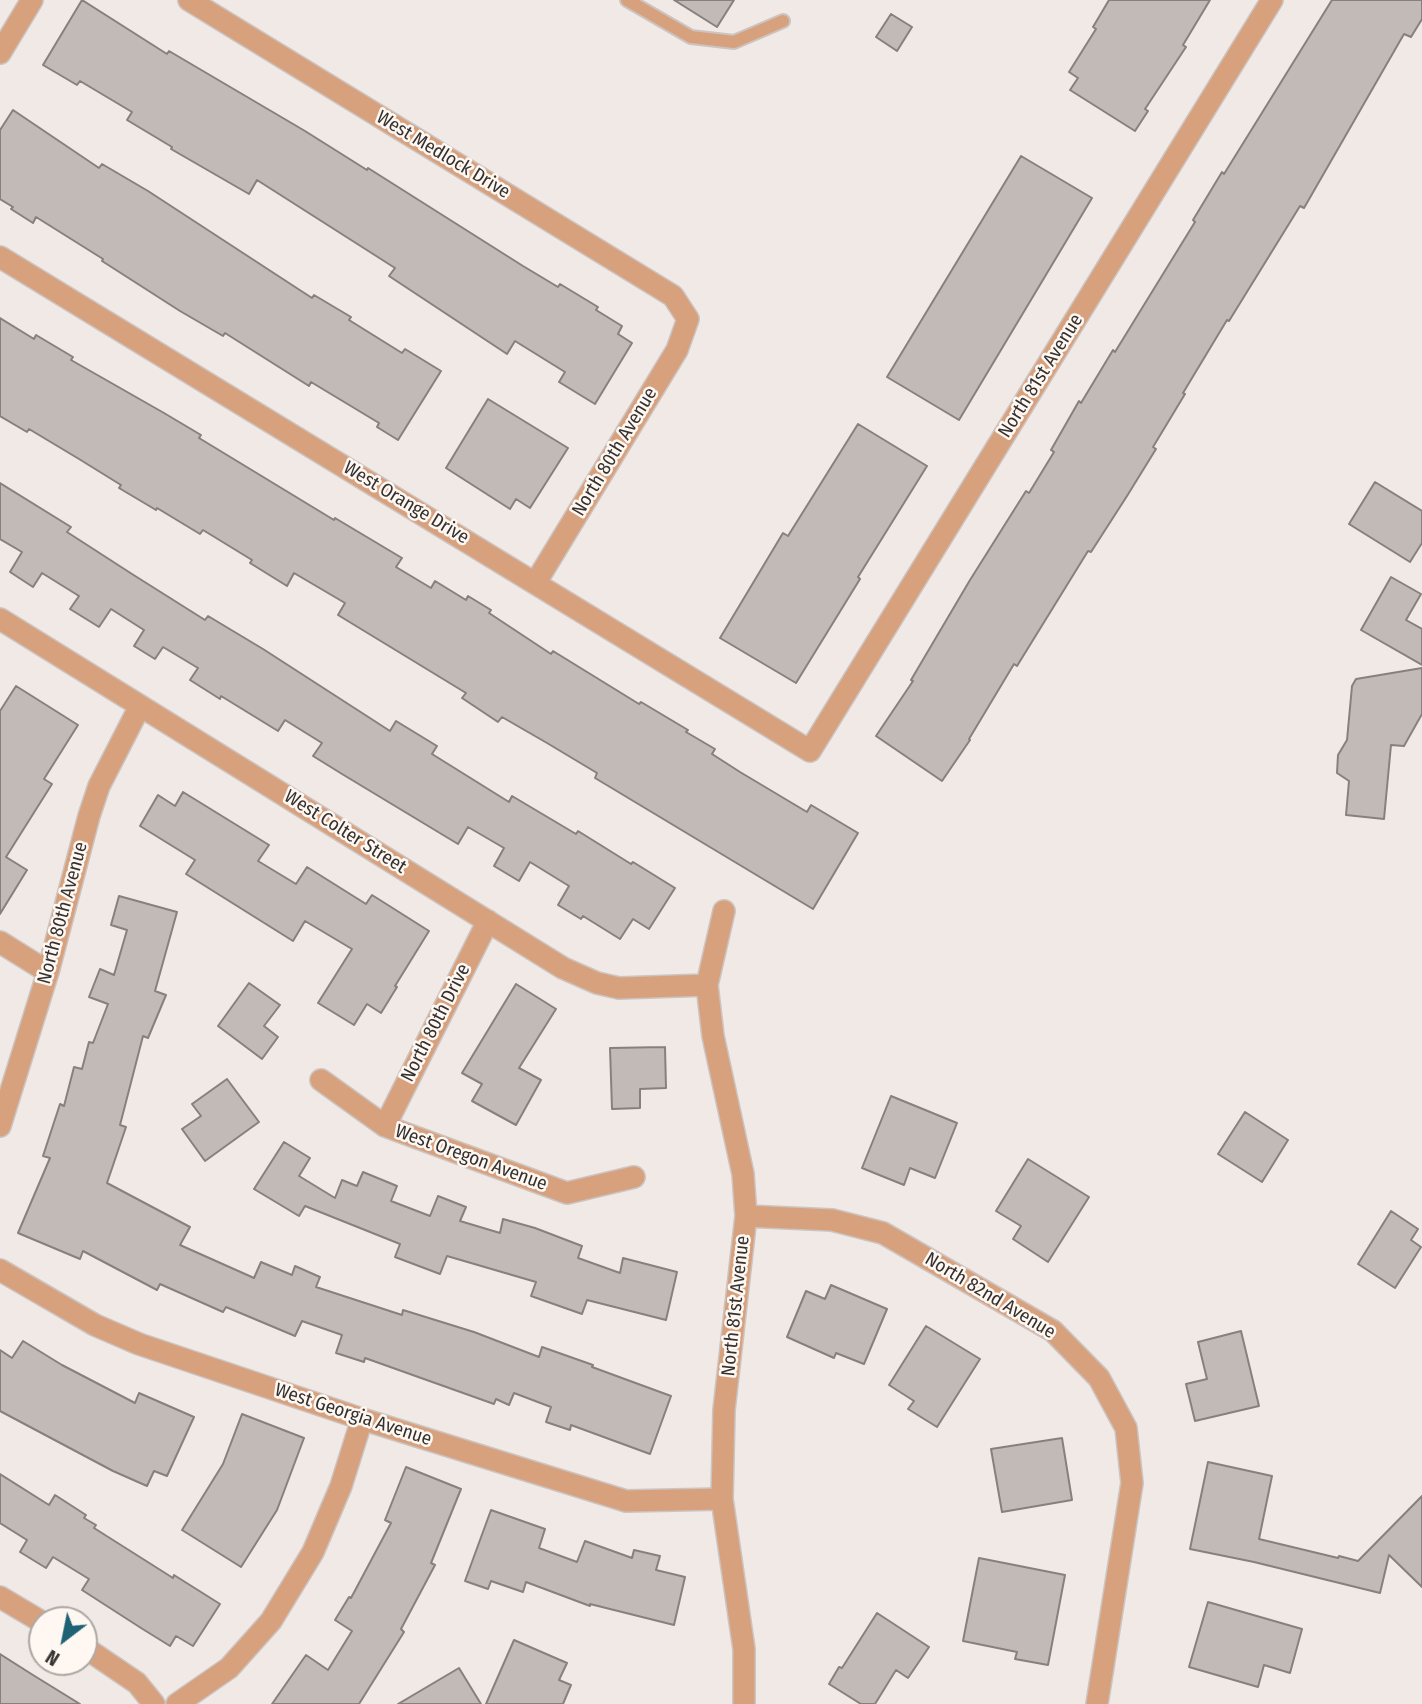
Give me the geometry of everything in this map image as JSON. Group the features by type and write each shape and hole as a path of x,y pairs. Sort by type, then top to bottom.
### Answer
{"street":[{"path":"0,53 32,0"},
{"name":"West Medlock Drive","path":"189,0 673,296 688,319"},
{"name":"North 81st Avenue","path":"810,751 1272,0"},
{"name":"West Orange Drive","path":"0,257 810,751"},
{"name":"North 80th Avenue","path":"536,582 677,351 688,319"},
{"name":"West Colter Street","path":"0,620 563,968 597,983 620,988 707,985"},
{"name":"North 80th Avenue","path":"0,1126 48,972 96,796 141,706"},
{"name":"North 81st Avenue","path":"723,911 707,985 713,1035 743,1174 746,1216 724,1410 722,1499 744,1649 744,1704"},
{"name":"North 80th Drive","path":"385,1126 488,921"},
{"path":"0,942 48,972"},
{"name":"West Oregon Avenue","path":"321,1080 385,1126 567,1193 634,1177"},
{"name":"North 82nd Avenue","path":"746,1216 832,1220 883,1233 1053,1331 1099,1378 1126,1429 1132,1483 1097,1704"},
{"name":"West Georgia Avenue","path":"0,1270 95,1325 139,1344 362,1419 626,1501 722,1499"},
{"path":"177,1704 229,1668 271,1621 313,1552 341,1486 362,1419"},
{"path":"0,1597 28,1614"},
{"path":"98,1657 137,1683 154,1704"}],"lane":[{"path":"627,0 691,37 734,43 783,22"}],"building":[{"path":"82,0 167,54 169,51 367,170 368,168 558,287 560,284 598,307 596,310 622,326 618,334 632,343 595,404 559,382 565,372 515,341 507,354 389,276 395,268 257,180 249,194 127,120 132,112 80,81 77,85 43,65"},
{"path":"674,0 734,0 717,27"},
{"path":"1109,0 1210,0 1183,45 1186,47 1145,109 1148,111 1135,131 1070,90 1078,78 1069,72 1096,29 1093,27"},
{"path":"1332,0 1422,0 1422,19 1411,37 1404,34 1304,208 1300,206 1183,393 1185,394 1153,447 1156,449 1127,496 1091,552 1088,551 1017,666 1014,664 970,740 942,781 876,736 913,681 911,680 970,580 1054,452 1051,450 1079,401 1081,403 1113,350 1115,352 1195,222 1193,220 1222,172 1224,174"},
{"path":"891,14 912,27 897,51 876,37"},
{"path":"13,110 99,168 102,164 148,191 312,298 314,295 351,317 349,320 402,353 405,349 441,371 398,440 377,427 379,423 311,382 309,386 225,333 223,336 180,311 36,217 33,223 11,209 13,207 0,199 0,130"},
{"path":"1021,156 1092,198 959,420 887,377"},
{"path":"0,318 34,339 36,335 73,357 71,360 201,435 199,438 402,558 396,567 431,588 435,581 466,600 468,596 551,654 553,651 639,704 641,702 688,730 686,732 715,749 712,754 740,772 807,812 811,805 858,833 813,909 595,778 597,773 547,743 502,717 498,722 462,698 466,693 338,615 345,603 294,573 287,586 250,563 252,560 203,530 200,534 157,508 156,510 79,459 29,429 27,432 0,416"},
{"path":"488,399 568,448 530,508 516,499 510,509 446,468"},
{"path":"858,424 927,466 796,683 720,638 783,533 788,536"},
{"path":"1375,482 1422,511 1422,543 1410,562 1349,524"},
{"path":"0,483 71,527 67,532 132,574 205,620 208,616 263,649 390,731 396,721 437,746 432,754 509,802 512,796 675,888 649,929 633,919 620,939 583,916 581,919 558,905 569,886 530,862 519,881 494,866 504,848 468,827 458,844 342,774 313,756 322,743 285,720 278,731 190,680 198,668 163,647 155,659 134,646 144,630 111,609 99,627 70,609 79,596 42,573 33,587 10,572 22,552 0,539"},
{"path":"1391,577 1421,594 1406,620 1422,629 1422,665 1361,630"},
{"path":"1422,668 1422,714 1404,746 1391,745 1384,819 1346,815 1349,781 1337,773 1338,755 1347,740 1352,686 1356,679"},
{"path":"16,686 78,725 44,779 52,784 6,857 27,870 0,914 0,711"},
{"path":"183,792 269,845 258,861 296,884 307,867 366,904 372,895 429,931 381,1013 367,1004 354,1025 318,1003 352,949 305,921 293,941 186,874 195,860 140,826 158,795 175,806"},
{"path":"119,896 177,912 155,991 166,995 148,1038 143,1036 120,1125 126,1127 107,1183 190,1227 180,1245 254,1278 261,1262 292,1275 295,1266 320,1277 316,1287 402,1315 403,1310 474,1332 539,1357 542,1347 671,1396 650,1454 571,1425 570,1430 546,1422 551,1407 514,1393 509,1405 496,1399 494,1404 365,1358 364,1362 336,1353 342,1335 302,1321 295,1336 226,1307 223,1312 160,1284 157,1290 83,1251 80,1259 18,1233 50,1158 43,1156 60,1104 64,1106 74,1067 82,1069 89,1042 93,1043 108,1004 89,997 100,969 114,975 127,930 111,925"},
{"path":"249,983 280,1005 264,1026 278,1037 262,1059 218,1026"},
{"path":"516,984 556,1009 519,1068 541,1080 516,1125 472,1101 482,1084 462,1073"},
{"path":"665,1047 666,1088 640,1089 640,1108 612,1109 610,1048"},
{"path":"227,1079 259,1122 205,1161 182,1129 201,1116 192,1104"},
{"path":"891,1096 957,1123 935,1178 910,1168 904,1185 862,1168"},
{"path":"1245,1112 1288,1140 1262,1182 1218,1154"},
{"path":"284,1142 310,1158 299,1176 335,1198 342,1180 357,1186 363,1172 397,1186 391,1201 430,1216 438,1196 466,1207 460,1221 500,1233 503,1219 535,1228 582,1246 578,1258 620,1273 623,1258 677,1272 666,1320 587,1300 582,1314 531,1296 536,1282 447,1256 440,1274 395,1257 400,1244 305,1206 299,1216 254,1189"},
{"path":"1028,1159 1089,1197 1048,1262 1013,1239 1021,1226 996,1211"},
{"path":"1391,1211 1418,1229 1411,1240 1421,1247 1395,1288 1358,1264"},
{"path":"831,1285 887,1309 864,1364 836,1353 834,1358 787,1337 806,1291 825,1299"},
{"path":"926,1326 980,1359 937,1427 908,1409 914,1401 889,1385"},
{"path":"1241,1331 1259,1406 1195,1421 1186,1384 1207,1379 1198,1342"},
{"path":"23,1341 62,1365 135,1403 139,1393 194,1417 167,1476 154,1471 147,1486 0,1411 0,1350 12,1358"},
{"path":"242,1414 304,1438 277,1510 241,1567 182,1530 223,1464"},
{"path":"1062,1438 1072,1500 1002,1512 991,1449"},
{"path":"1208,1462 1272,1476 1259,1539 1338,1558 1339,1556 1358,1561 1422,1496 1422,1587 1389,1555 1380,1593 1190,1549"},
{"path":"406,1467 461,1489 431,1563 435,1565 401,1629 404,1632 359,1704 272,1704 306,1655 328,1670 352,1631 335,1620 349,1597 351,1598 391,1523 385,1520"},
{"path":"0,1474 49,1505 55,1495 86,1515 84,1518 96,1525 94,1528 220,1604 193,1646 176,1636 170,1646 141,1628 82,1590 89,1579 53,1557 46,1568 20,1552 27,1540 0,1523"},
{"path":"491,1510 545,1529 539,1548 577,1562 585,1541 632,1558 634,1550 660,1556 656,1570 685,1577 674,1625 590,1606 526,1582 523,1592 491,1581 488,1589 465,1581"},
{"path":"979,1558 1065,1575 1048,1665 1015,1659 1017,1652 963,1641"},
{"path":"1208,1602 1302,1629 1290,1673 1264,1665 1258,1687 1189,1667"},
{"path":"877,1613 929,1647 908,1678 896,1670 875,1704 861,1704 829,1684"},
{"path":"514,1640 567,1663 559,1680 571,1685 563,1704 486,1704"},
{"path":"0,1654 28,1672 28,1676 35,1676 80,1704 0,1704"},
{"path":"459,1668 481,1704 398,1704"}]}
